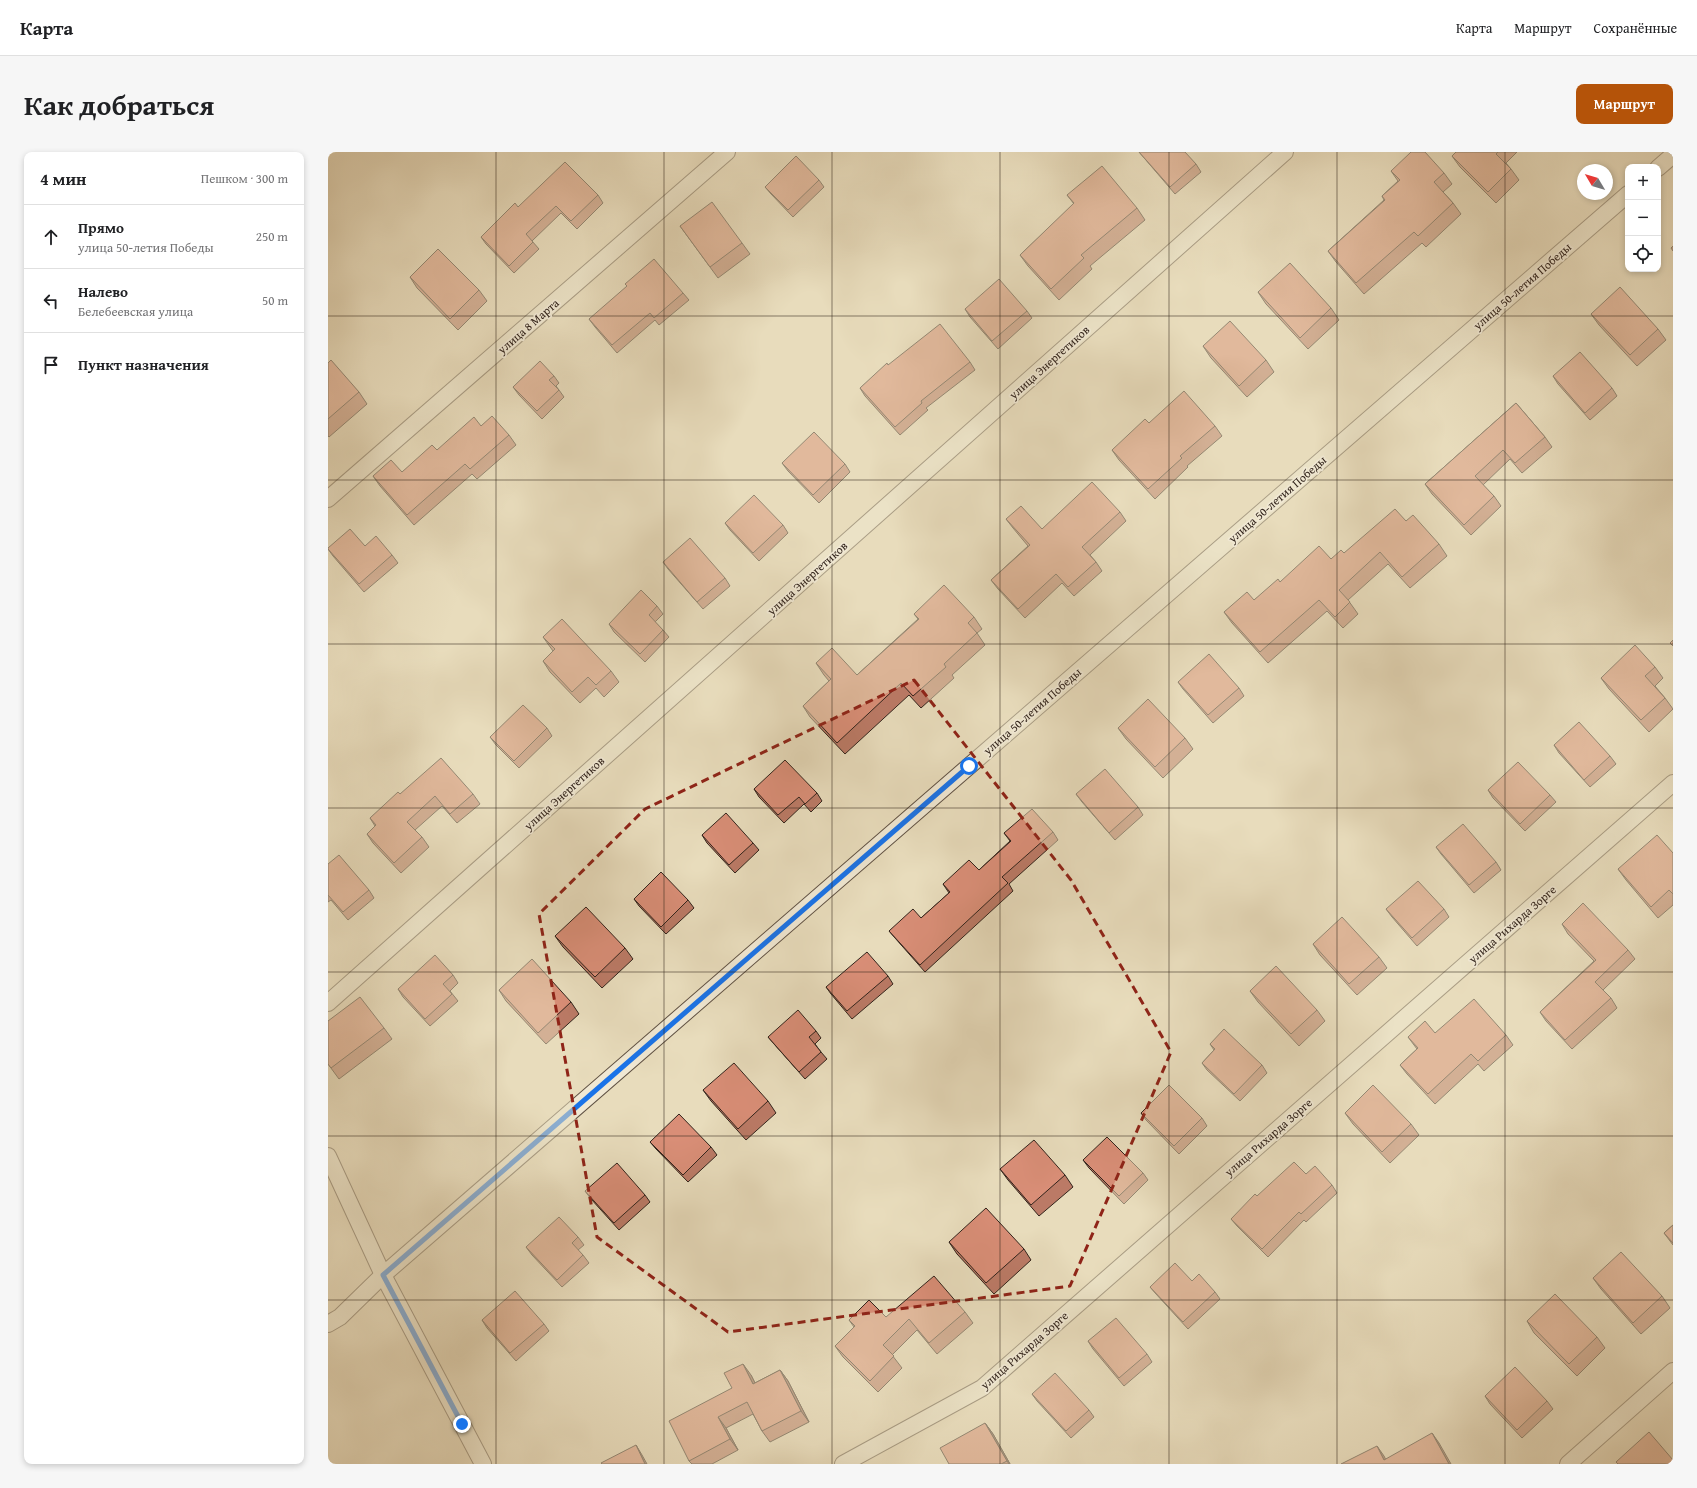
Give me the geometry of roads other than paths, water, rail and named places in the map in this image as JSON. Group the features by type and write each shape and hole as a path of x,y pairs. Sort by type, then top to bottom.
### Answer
{"street":[{"name":"улица 8 Марта","path":"328,499 727,152"},
{"name":"улица Энергетиков","path":"328,1003 1285,152"},
{"path":"1661,165 1673,155"},
{"name":"улица 50-летия Победы","path":"328,1324 340,1317 383,1275 1625,197"},
{"name":"улица Рихарда Зорге","path":"843,1464 982,1388 1673,783"},
{"path":"328,1156 383,1275 483,1464"},
{"path":"1568,1464 1673,1371"}]}
